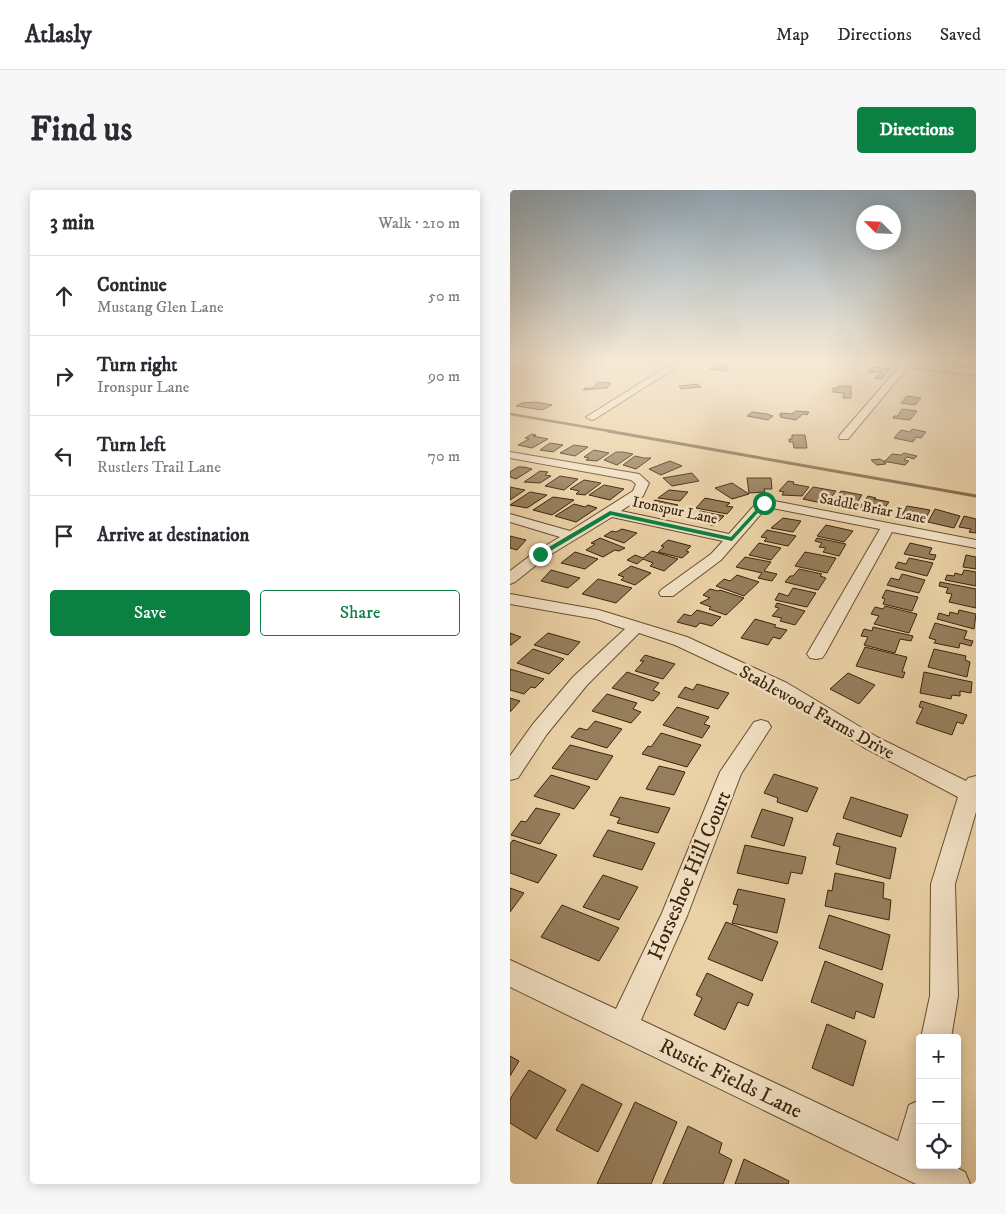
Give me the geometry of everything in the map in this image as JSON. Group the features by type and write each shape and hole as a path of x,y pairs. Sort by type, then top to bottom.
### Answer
{"street":[{"path":"590,416 604,407"},
{"path":"844,437 870,407"},
{"path":"510,455 635,477 643,483 639,493 610,513 540,554 510,579"},
{"name":"Saddle Briar Lane","path":"732,539 764,503 976,544"},
{"name":"Ironspur Lane","path":"610,513 732,539"},
{"path":"510,518 545,526 569,536"},
{"path":"816,654 888,527"},
{"path":"667,593 716,557 732,539"},
{"name":"Stablewood Farms Drive","path":"510,599 599,615 681,641 780,687 870,742 974,791"},
{"path":"510,770 540,729 580,681 636,627"},
{"name":"Horseshoe Hill Court","path":"623,1026 674,916 731,772 761,727"},
{"path":"937,1034 944,996 943,884 974,791"},
{"name":"Rustic Fields Lane","path":"510,972 953,1184"},
{"path":"910,1164 918,1124"}],"building":[{"path":"525,407 547,407 542,410"},
{"path":"902,409 917,411 910,420 893,418 898,416"},
{"path":"796,411 809,412 807,415 803,414 796,420 780,417 782,415 779,415 781,413 792,414"},
{"path":"752,412 773,416 768,420 747,416"},
{"path":"912,429 926,432 921,438 916,437 913,442 894,438 901,430 910,432"},
{"path":"532,434 536,435 533,436 548,439 532,448 518,445 529,439 525,438"},
{"path":"792,435 805,435 807,448 794,448 793,442 789,442 789,439 792,439"},
{"path":"550,443 563,445 553,452 540,450"},
{"path":"574,445 588,447 575,456 560,453"},
{"path":"594,450 609,453 597,461 586,460 589,458 584,457"},
{"path":"616,452 633,454 617,465 604,460"},
{"path":"904,453 917,456 914,459 907,457 904,460 909,461 905,465 884,462 886,464 877,465 871,460 880,459 885,461 892,454 901,455"},
{"path":"635,456 651,458 636,469 623,465"},
{"path":"670,461 682,466 661,475 649,469"},
{"path":"518,467 532,469 516,479 510,477 510,472"},
{"path":"540,471 548,472 545,475 551,476 540,483 524,482"},
{"path":"692,473 699,481 672,486 663,478"},
{"path":"560,476 578,479 564,490 545,486"},
{"path":"747,478 771,478 772,489 764,489 765,492 749,493"},
{"path":"584,480 601,483 585,495 576,494 579,491 570,489"},
{"path":"788,481 794,482 793,484 809,487 802,496 782,495 784,492 779,491"},
{"path":"732,483 749,494 732,499 715,488"},
{"path":"604,485 624,489 610,500 589,495"},
{"path":"510,487 525,490 510,500"},
{"path":"813,487 836,491 826,504 803,499"},
{"path":"669,490 688,492 680,501 658,498"},
{"path":"841,491 862,495 856,504 843,504 841,507 830,505"},
{"path":"530,492 547,495 527,508 510,505"},
{"path":"868,496 889,502 881,513 858,510"},
{"path":"553,497 574,500 552,515 533,510"},
{"path":"705,498 730,503 726,506 733,507 727,514 696,508"},
{"path":"655,500 678,505 667,513 645,509"},
{"path":"574,504 597,508 576,522 555,516"},
{"path":"907,506 930,510 924,522 901,517"},
{"path":"935,509 960,516 954,528 928,522"},
{"path":"700,511 724,516 714,526 695,520 701,514 698,513"},
{"path":"964,516 976,519 976,533 969,532 971,529 959,527"},
{"path":"783,518 801,521 793,532 771,528"},
{"path":"826,525 853,531 844,542 817,536"},
{"path":"622,529 637,533 624,543 604,536 612,531 616,532"},
{"path":"767,530 796,536 788,546 764,541 767,538 761,537"},
{"path":"510,536 526,540 517,550 510,548"},
{"path":"600,538 625,548 619,551 615,550 603,557 586,550 595,544 591,543"},
{"path":"817,538 846,544 839,556 823,552 826,548 819,547 822,543 815,541"},
{"path":"668,540 691,546 686,551 689,552 682,558 658,552 664,547 661,546"},
{"path":"759,543 781,548 771,560 749,555"},
{"path":"910,543 932,548 929,554 936,555 934,560 904,554"},
{"path":"652,551 678,559 664,571 650,566 653,563 643,559 637,564 627,560 635,555 643,558"},
{"path":"575,552 598,559 585,569 561,563"},
{"path":"805,552 836,558 827,573 795,566"},
{"path":"966,555 976,557 976,569 963,567"},
{"path":"745,557 771,562 764,571 777,574 772,581 758,578 762,573 736,567"},
{"path":"909,558 933,563 927,576 895,568 898,562 906,564"},
{"path":"631,566 651,573 635,585 621,580 624,577 618,575"},
{"path":"799,569 822,574 820,576 826,578 818,590 785,582"},
{"path":"551,570 580,578 568,588 541,581"},
{"path":"964,570 976,572 976,586 945,580 947,575 954,576 955,573 962,575"},
{"path":"902,574 925,580 919,593 887,585 891,578 899,580"},
{"path":"737,575 759,582 744,596 716,586 724,579 730,581"},
{"path":"598,579 632,588 616,603 582,594"},
{"path":"940,582 976,589 976,608 949,602 952,594 946,593 948,588 939,586"},
{"path":"793,588 816,593 807,607 775,600 779,593 788,596"},
{"path":"710,589 720,590 744,598 726,615 709,609 711,607 700,603 710,598 703,595"},
{"path":"886,590 918,597 912,611 883,604 885,599 882,598"},
{"path":"777,603 805,611 795,625 780,621 782,618 772,616 779,608 775,607"},
{"path":"885,606 917,614 909,633 874,624 879,616 871,614 875,607 883,609"},
{"path":"697,610 721,617 712,626 700,623 696,627 677,622 684,614 691,616"},
{"path":"959,610 976,614 974,629 937,619 939,613 949,616 950,612 958,614"},
{"path":"755,619 787,630 780,639 773,637 768,645 741,638"},
{"path":"935,623 967,631 964,639 973,641 971,646 960,643 959,648 934,643 936,640 929,638"},
{"path":"873,627 913,636 911,641 900,639 895,653 864,645 868,637 861,636 864,629 872,631"},
{"path":"510,633 521,637 511,645 510,645"},
{"path":"548,633 580,642 568,655 534,645"},
{"path":"865,647 907,657 902,672 905,672 903,678 856,666"},
{"path":"533,649 564,659 549,674 517,663"},
{"path":"934,649 966,656 965,660 970,662 967,677 928,667"},
{"path":"645,655 675,664 663,679 635,671 644,661 640,661"},
{"path":"510,669 544,679 535,688 531,687 524,694 510,690"},
{"path":"627,672 659,683 653,690 660,693 653,701 612,688"},
{"path":"924,672 972,682 971,693 960,691 960,696 952,695 951,699 920,693"},
{"path":"848,673 875,685 859,704 830,689"},
{"path":"697,684 729,693 718,709 678,697 685,687 693,690"},
{"path":"607,694 637,703 633,709 641,712 631,723 592,711"},
{"path":"510,698 520,701 510,712"},
{"path":"921,701 967,715 963,724 957,722 952,735 916,723 923,708 919,707"},
{"path":"677,707 709,717 704,724 710,726 702,738 663,725"},
{"path":"595,721 622,729 607,748 571,737 579,728 587,730"},
{"path":"661,733 701,745 687,767 642,754 648,746 651,747"},
{"path":"570,745 613,756 597,780 552,768"},
{"path":"659,766 685,772 674,795 646,789"},
{"path":"774,774 818,788 807,812 777,802 778,798 764,793"},
{"path":"551,775 590,787 574,809 534,796"},
{"path":"620,797 670,808 658,833 617,823 620,818 610,815"},
{"path":"851,797 908,815 901,837 843,818"},
{"path":"536,808 560,814 540,844 511,835 521,821 526,822"},
{"path":"762,809 793,818 784,846 751,837"},
{"path":"608,830 655,843 642,870 593,856"},
{"path":"837,833 896,848 890,879 836,864 840,847 833,845"},
{"path":"513,840 557,855 538,883 510,873 510,844"},
{"path":"745,845 806,857 802,874 791,872 788,884 737,873"},
{"path":"835,873 884,883 883,898 891,900 889,920 825,906 828,890 832,891"},
{"path":"603,875 638,887 619,920 583,907"},
{"path":"510,888 524,893 510,912"},
{"path":"738,889 785,899 777,933 732,923 738,905 733,904"},
{"path":"562,905 619,928 599,961 541,937"},
{"path":"829,915 890,935 882,970 819,948"},
{"path":"726,922 778,942 762,981 708,959"},
{"path":"825,961 883,984 874,1018 856,1011 854,1019 811,1002"},
{"path":"707,973 753,994 748,1006 738,1002 725,1030 694,1015 702,998 696,995"},
{"path":"827,1024 866,1041 853,1086 812,1068"},
{"path":"510,1056 519,1061 510,1076"},
{"path":"529,1070 566,1090 536,1139 510,1123 510,1099"},
{"path":"582,1084 622,1104 598,1152 556,1130"},
{"path":"635,1102 677,1122 651,1184 597,1184"},
{"path":"688,1126 722,1143 719,1153 732,1160 723,1184 663,1184"},
{"path":"744,1159 789,1181 788,1184 735,1184"}],"waterway":[{"path":"510,414 615,432"},
{"path":"608,431 976,496"}],"route":[{"path":"540,554 610,513 732,539 764,503"}]}
